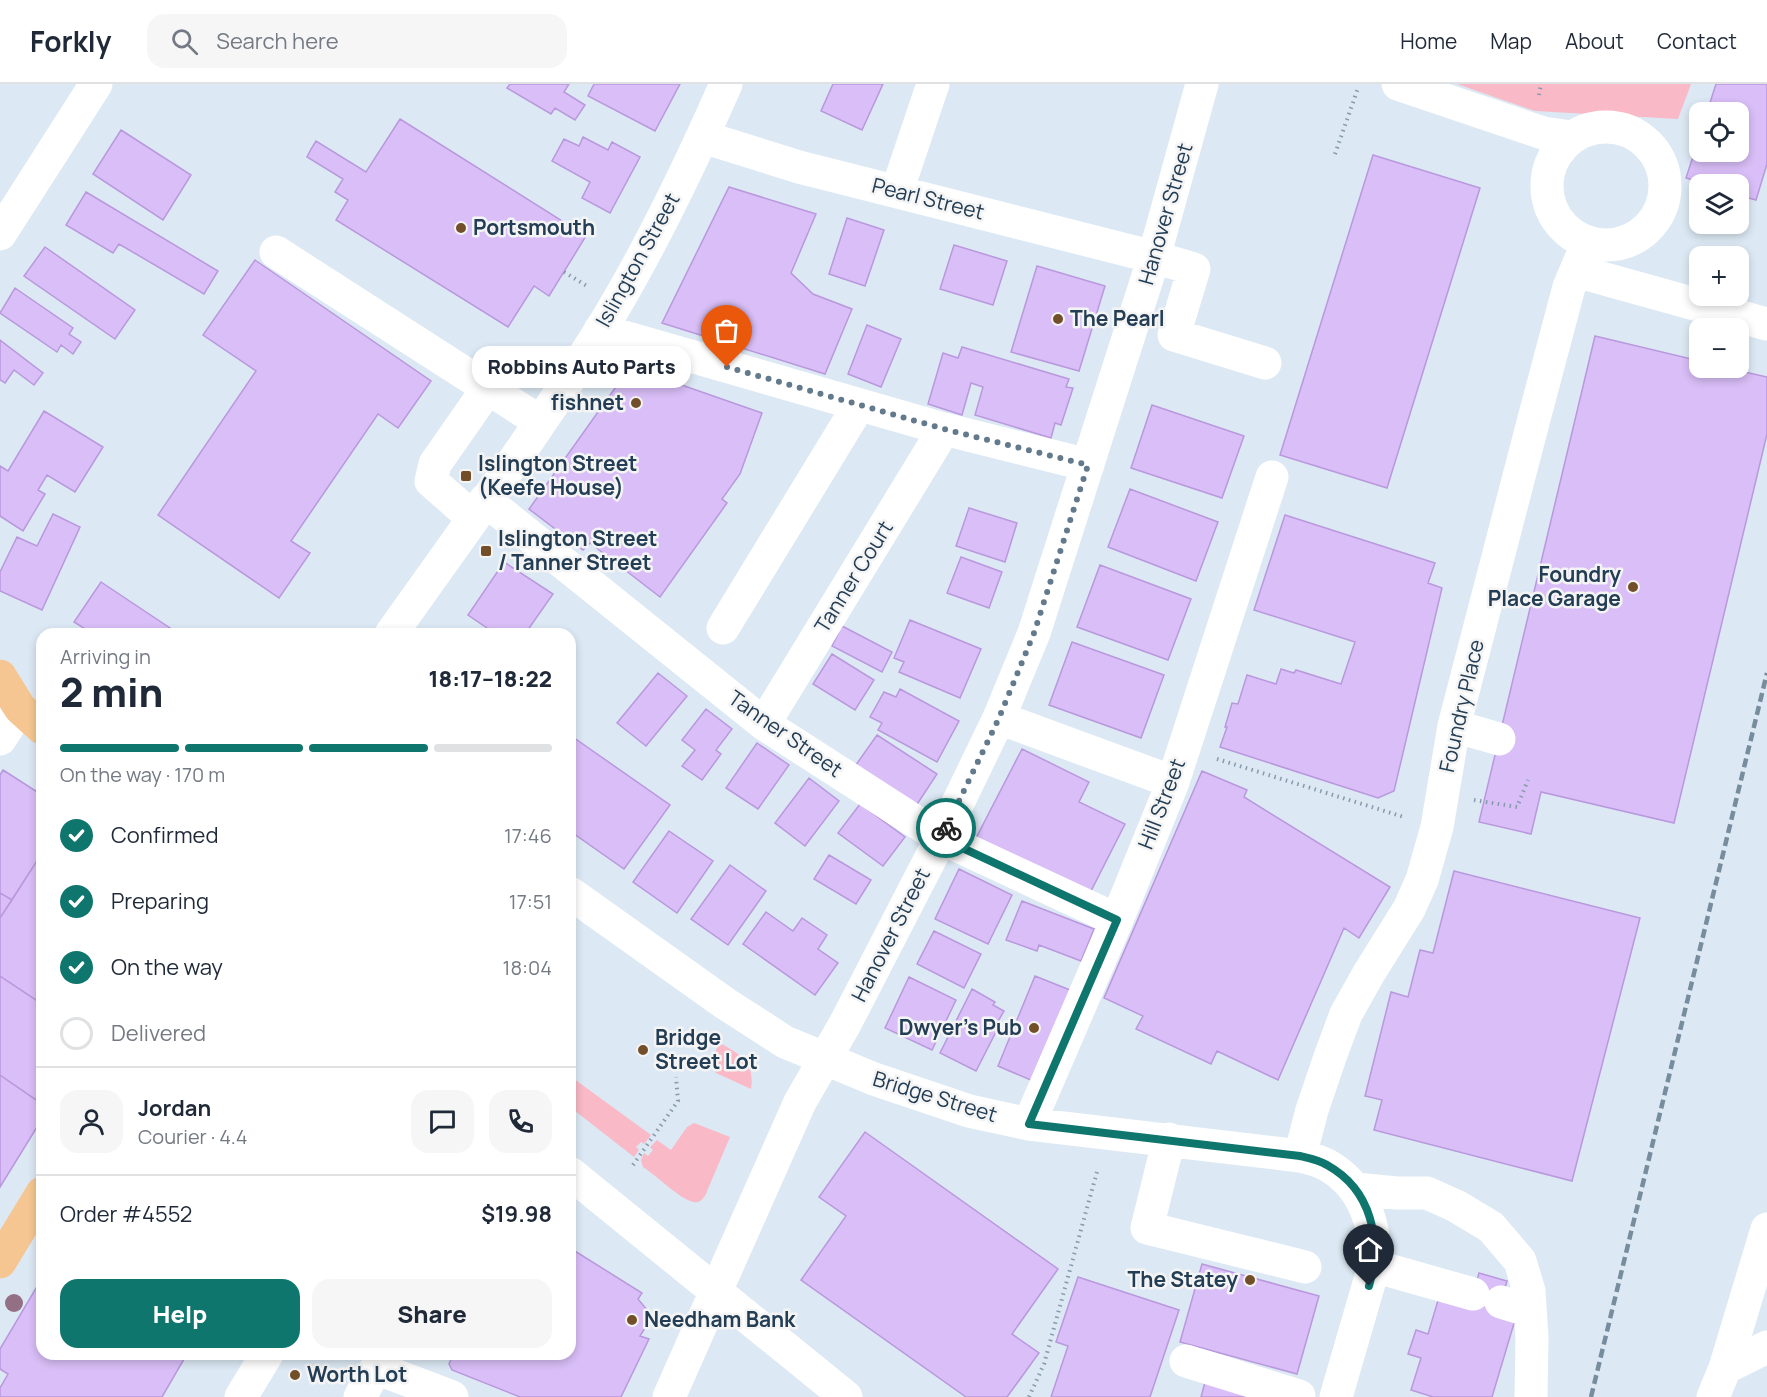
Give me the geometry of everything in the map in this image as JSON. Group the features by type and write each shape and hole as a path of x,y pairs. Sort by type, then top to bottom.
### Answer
{"main road":[{"path":"0,676 31,718"},
{"path":"0,1262 36,1204"}],"street":[{"path":"0,234 96,84"},
{"name":"Islington Street","path":"396,628 600,330 655,234 703,137 726,84"},
{"path":"897,191 933,84"},
{"name":"Hanover Street","path":"669,1397 800,1102 845,1024 941,838 999,718 1034,633 1154,257 1202,84"},
{"path":"1398,84 1543,133 1572,137"},
{"path":"1582,257 1608,246 1629,241 1647,230 1659,214 1666,195 1665,174 1658,154 1644,139 1625,129 1607,126 1588,129 1572,137 1558,150 1550,167 1546,185 1549,204 1558,221 1571,234 1582,257 1767,324"},
{"name":"Pearl Street","path":"703,137 799,167 1194,269 1174,335 1265,363"},
{"path":"276,252 539,421"},
{"name":"Foundry Place","path":"1300,1156 1319,1088 1347,1014 1369,973 1409,909 1422,880 1437,827 1454,726 1569,287 1582,257"},
{"path":"600,330 944,429 1088,465"},
{"name":"Tanner Street","path":"488,388 435,464 431,482 479,509 764,724 941,838 1117,920"},
{"path":"723,628 859,405"},
{"name":"Tanner Court","path":"764,724 944,429"},
{"name":"Hill Street","path":"1029,1124 1117,920 1173,782 1272,477"},
{"path":"0,739 31,718"},
{"path":"999,718 1173,782"},
{"path":"1454,726 1499,739"},
{"name":"Bridge Street","path":"576,897 726,1004 785,1042 874,1079 969,1111 1029,1124 1300,1156 1326,1164 1342,1175 1360,1198"},
{"path":"1169,1139 1147,1228 1305,1267"},
{"path":"576,1178 846,1397"},
{"path":"1336,1397 1374,1266 1376,1246 1373,1226 1360,1198 1397,1193 1427,1193 1456,1206 1491,1227 1520,1261 1529,1291 1501,1302"},
{"path":"1719,1383 1767,1229"},
{"path":"1374,1266 1501,1302 1532,1337 1531,1397"},
{"path":"1719,1383 1767,1347"},
{"path":"241,1397 263,1360"},
{"path":"360,1397 380,1361 452,1397"},
{"path":"1186,1361 1299,1396"}],"path":[{"path":"1335,154 1358,88"},
{"path":"564,272 587,286"},
{"path":"1212,758 1437,827"},
{"path":"1468,800 1517,807 1528,780"},
{"path":"633,1165 678,1101 676,1077"},
{"path":"1029,1397 1044,1364 1098,1168"}],"shaded area":[{"path":"1457,84 1691,84 1678,119 1535,111"},
{"path":"720,1043 745,1060 751,1072 751,1089 716,1073 713,1069 714,1054"},
{"path":"576,1080 651,1135 644,1144 641,1142 636,1147 639,1150 634,1157 576,1112"},
{"path":"694,1123 730,1137 705,1196 698,1202 692,1202 678,1194 643,1167 641,1160 644,1153 648,1156 653,1150 650,1147 657,1140 671,1150 687,1127"}],"building":[{"path":"510,84 569,84 564,92 585,105 575,120 555,108 551,114 507,88"},
{"path":"594,84 680,84 655,131 588,96"},
{"path":"833,84 883,84 862,130 821,111"},
{"path":"1716,84 1767,84 1767,164 1756,200 1749,198 1749,174 1689,174 1689,179 1686,178 1691,162 1749,162 1749,102 1710,102"},
{"name":"Portsmouth","path":"400,119 586,236 549,296 534,286 508,327 336,220 348,200 335,192 343,179 307,157 316,141 366,172"},
{"path":"121,130 191,175 163,220 93,174"},
{"path":"583,137 608,150 612,142 640,157 610,213 582,198 590,182 552,161 564,139 579,146"},
{"path":"1373,155 1480,188 1387,488 1280,455"},
{"path":"729,187 816,214 791,273 813,294 852,309 825,374 662,323"},
{"path":"86,192 218,271 204,294 119,244 113,253 66,225"},
{"path":"847,218 884,230 865,286 829,274"},
{"path":"954,245 1007,261 993,305 940,289"},
{"path":"45,247 135,310 115,339 24,276"},
{"path":"255,260 431,381 398,428 378,414 291,541 310,553 279,598 158,515 256,371 203,335"},
{"name":"The Pearl","path":"1037,266 1105,286 1079,371 1011,352"},
{"path":"15,288 73,328 69,334 81,342 73,354 61,345 57,352 0,313"},
{"path":"867,325 901,339 881,387 848,374"},
{"name":"Foundry Place Garage","path":"1595,336 1689,358 1689,378 1749,378 1749,373 1767,377 1767,434 1674,823 1541,792 1531,834 1479,822"},
{"path":"0,340 43,373 34,385 14,370 5,383 0,380"},
{"path":"962,347 1069,379 1066,387 1073,388 1061,425 1055,423 1051,438 975,415 983,387 971,383 962,415 928,404 943,353 958,358"},
{"path":"630,367 762,413 740,474 722,499 727,503 660,597 590,543 583,550 529,509"},
{"path":"1152,405 1244,436 1222,498 1131,468"},
{"path":"44,411 103,447 75,492 47,475 38,490 45,494 23,531 0,516 0,466 8,471"},
{"path":"1130,489 1218,522 1196,581 1108,547"},
{"path":"969,508 1017,523 1005,562 956,546"},
{"path":"53,514 80,527 42,610 0,591 0,572 17,537 37,546"},
{"path":"1285,515 1435,563 1428,583 1442,588 1394,791 1378,798 1220,747 1232,703 1238,704 1247,675 1276,684 1281,669 1294,673 1296,670 1341,684 1355,642 1254,610"},
{"path":"961,557 1002,572 989,608 947,593"},
{"path":"504,562 553,594 529,628 487,628 468,615"},
{"path":"1100,565 1191,599 1168,660 1077,627"},
{"path":"101,582 170,628 84,628 74,622"},
{"path":"910,620 981,649 960,698 899,672 904,662 894,658"},
{"path":"842,626 892,652 882,672 832,646"},
{"path":"1072,642 1164,675 1141,738 1049,705"},
{"path":"832,654 874,680 855,710 813,684"},
{"path":"658,673 687,696 646,746 617,723"},
{"path":"900,689 959,721 937,762 878,730 882,723 870,717 884,692 896,697"},
{"path":"706,709 732,729 716,750 721,754 702,780 682,766 695,750 682,740"},
{"path":"877,735 937,774 914,809 853,769"},
{"path":"576,739 670,805 624,869 576,835"},
{"path":"757,743 789,765 758,809 726,788"},
{"path":"1022,749 1089,782 1079,802 1125,824 1090,893 975,840"},
{"path":"3,770 36,791 36,862 12,900 0,893 0,775"},
{"path":"1202,771 1247,790 1244,797 1390,887 1359,938 1344,928 1278,1080 1217,1051 1211,1064 1136,1029 1143,1016 1104,998"},
{"path":"809,778 839,801 805,846 775,823"},
{"path":"860,804 905,837 883,866 838,833"},
{"path":"669,831 713,861 677,913 633,882"},
{"path":"829,855 871,880 856,904 814,879"},
{"path":"36,862 36,1000 0,976 0,918"},
{"path":"730,865 766,891 728,945 691,919"},
{"path":"959,869 1012,895 988,944 935,919"},
{"path":"1454,871 1640,918 1572,1181 1374,1130 1382,1100 1365,1096 1391,992 1408,997 1420,950 1433,953"},
{"path":"0,893 12,900 0,918"},
{"path":"1022,901 1094,929 1081,961 1039,945 1037,951 1006,940"},
{"path":"766,912 793,931 802,918 827,935 818,949 838,963 815,995 743,944"},
{"path":"934,931 981,954 964,988 917,964"},
{"path":"0,976 36,1000 36,1100 0,1075"},
{"name":"Dwyer's Pub","path":"1035,976 1070,990 1033,1081 998,1066"},
{"path":"909,977 956,1000 932,1050 885,1028"},
{"path":"972,989 995,1002 993,1005 1004,1011 996,1025 999,1026 976,1071 940,1053"},
{"path":"0,1075 36,1100 36,1129 0,1187"},
{"path":"865,1132 1058,1269 1012,1334 1039,1353 1007,1397 966,1397 801,1280 846,1216 819,1197"},
{"path":"576,1252 642,1293 638,1299 648,1311 647,1325 640,1336 649,1339 621,1397 520,1397 452,1370 449,1364 451,1360 576,1360"},
{"path":"1202,1264 1319,1296 1297,1374 1180,1342"},
{"path":"1479,1273 1507,1281 1500,1305 1518,1310 1492,1397 1433,1397 1411,1390 1421,1358 1408,1354 1416,1330 1428,1334 1442,1287 1472,1297"},
{"path":"1078,1277 1179,1310 1150,1397 1051,1397 1068,1346 1056,1342"},
{"path":"36,1288 36,1360 184,1360 162,1397 0,1397 0,1388 8,1374 0,1369 0,1349"},
{"path":"1205,1382 1251,1397 1201,1397"}],"railway":[{"path":"1591,1397 1767,673"}],"way so far":[{"path":"727,367 944,429 1088,465 1034,633 999,718 946,828"}],"place":[{"name":"Portsmouth","path":"461,228"},
{"name":"The Pearl","path":"1058,319"},
{"name":"Robbins Auto Parts","path":"727,367"},
{"name":"fishnet","path":"636,403"},
{"name":"Islington Street (Keefe House)","path":"466,476"},
{"name":"Islington Street / Tanner Street","path":"486,551"},
{"name":"Foundry Place Garage","path":"1633,587"},
{"name":"Dwyer's Pub","path":"1034,1028"},
{"name":"Bridge Street Lot","path":"643,1050"},
{"name":"The Statey","path":"1250,1280"},
{"name":"Needham Bank","path":"632,1320"},
{"name":"Worth Lot","path":"295,1375"}],"route":[{"path":"946,828 941,838 1117,920 1029,1124 1300,1156 1326,1164 1342,1175 1366,1206 1373,1226 1376,1246 1369,1286"}]}
